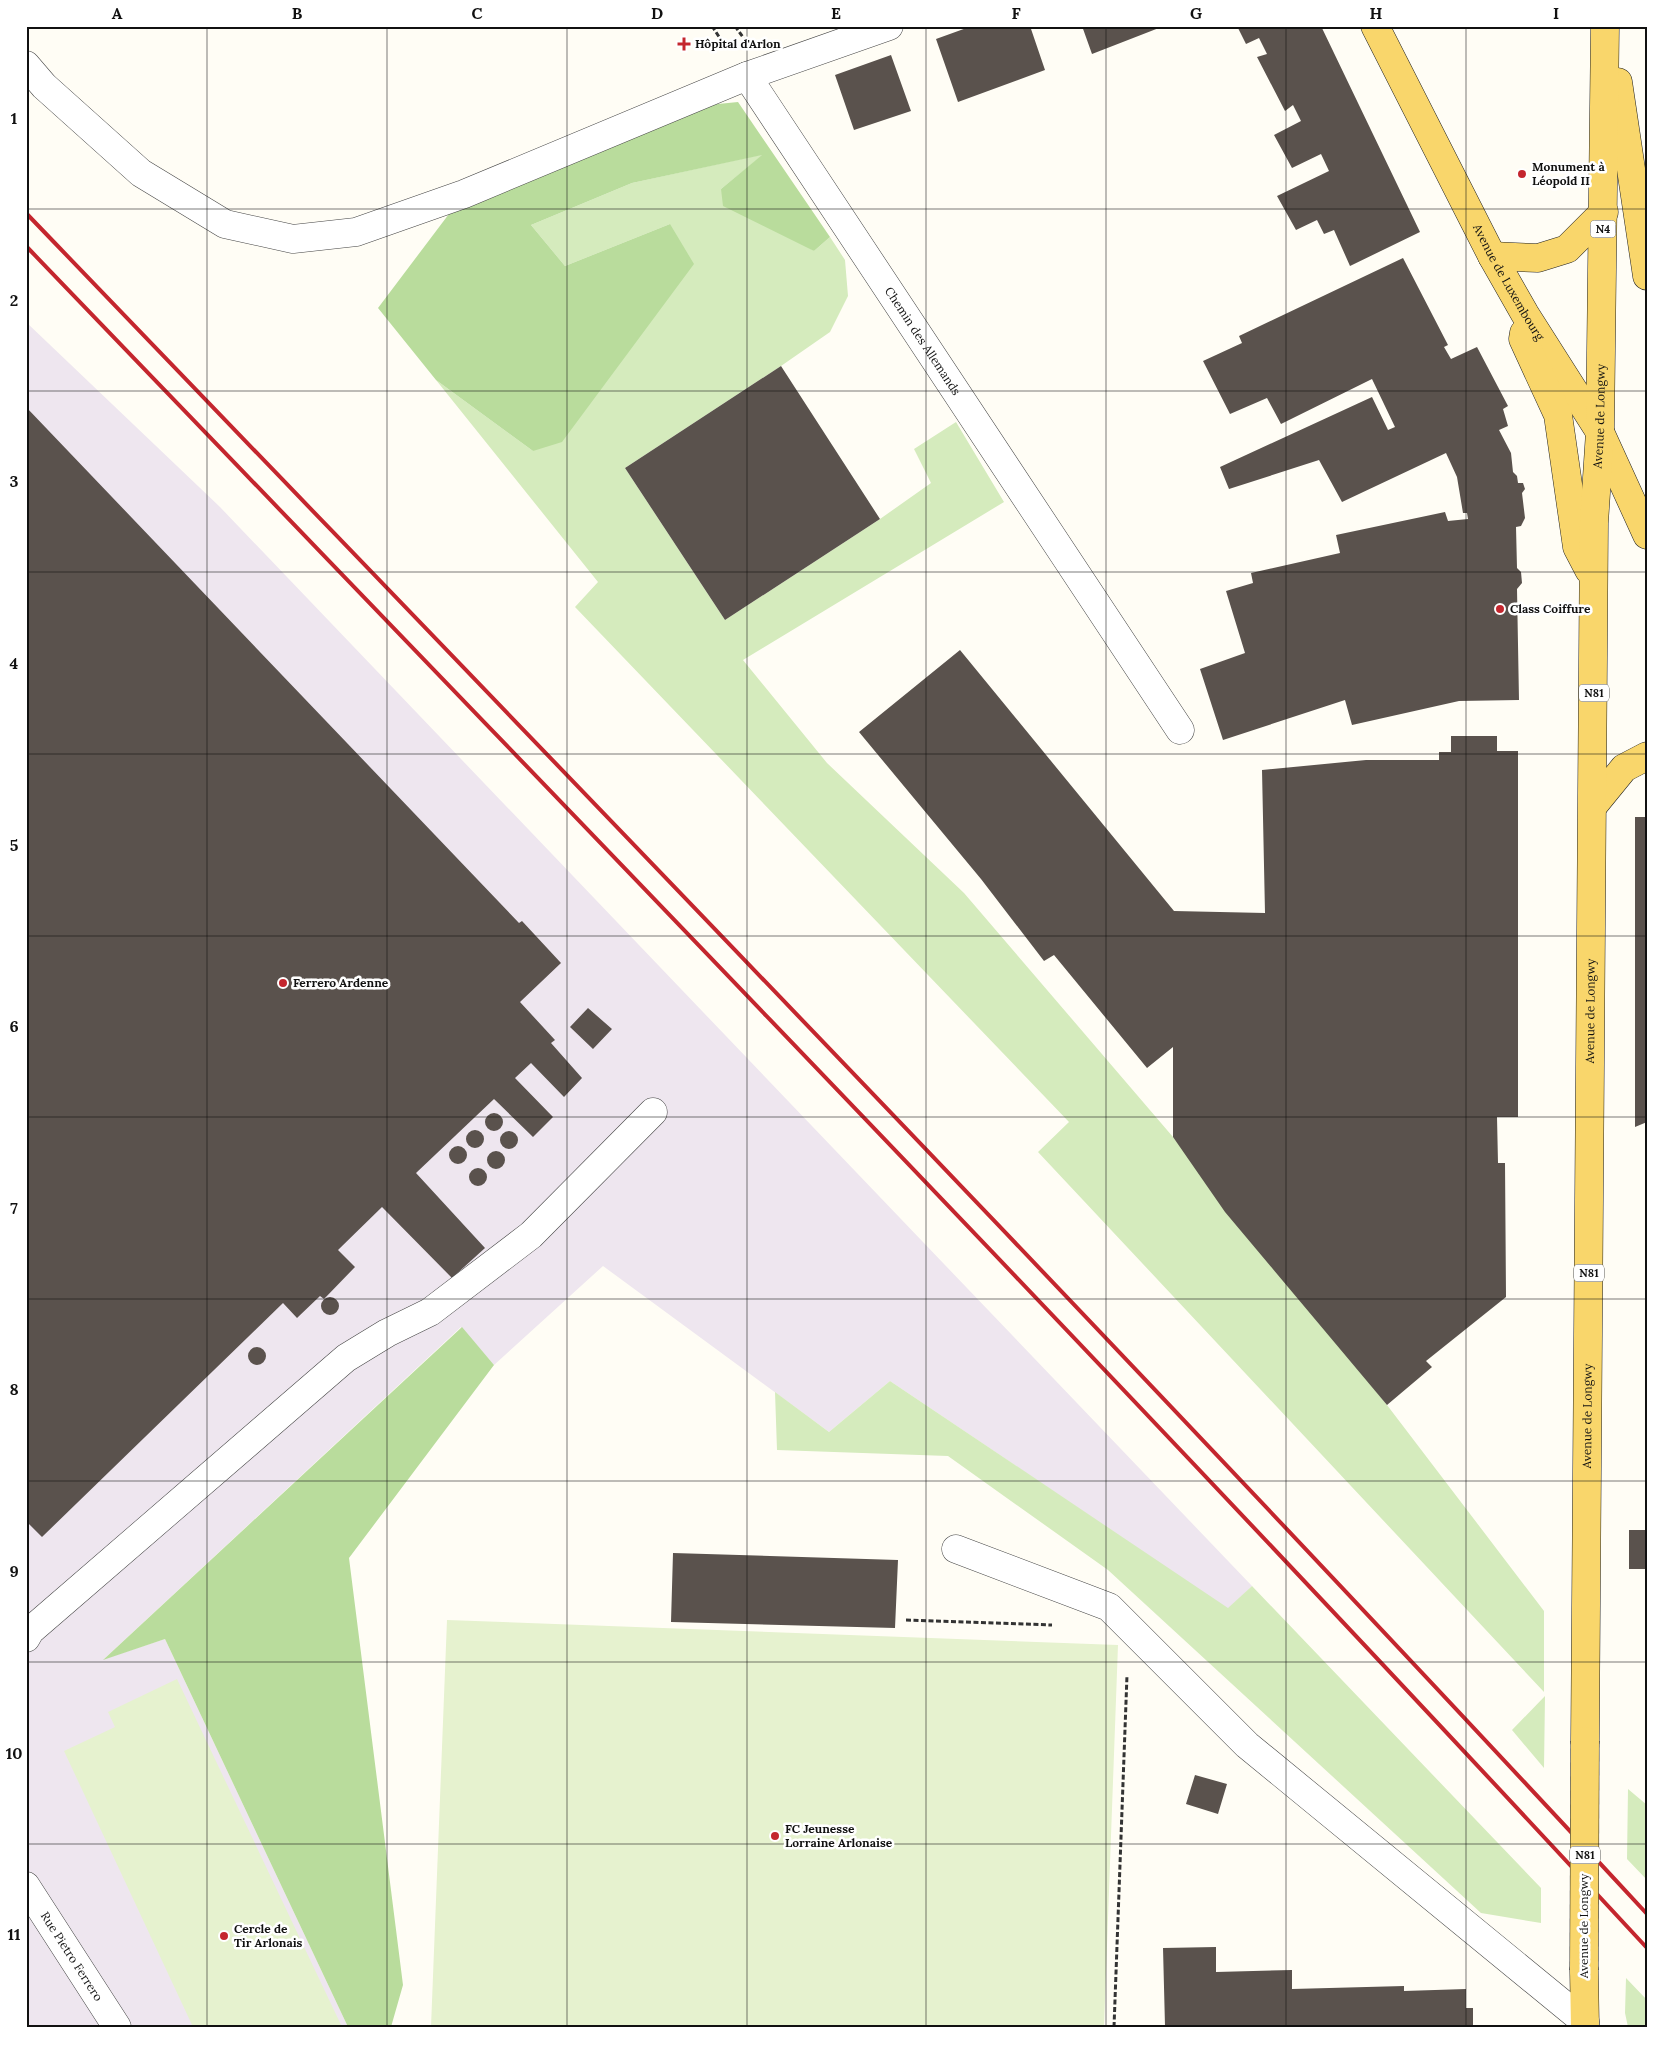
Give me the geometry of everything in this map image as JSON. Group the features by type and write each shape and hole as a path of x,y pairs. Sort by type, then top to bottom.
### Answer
{"main road":[{"name":"Avenue de Luxembourg","path":"1375,26 1492,256 1525,314 1600,432 1647,534"},
{"name":"Avenue de Longwy","path":"1585,2024 1585,1740 1594,524 1600,432 1605,26"},
{"path":"1610,26 1647,276"},
{"path":"1492,256 1538,258 1566,249 1604,212"},
{"path":"1525,314 1523,339 1558,415 1577,547 1595,581"},
{"path":"1593,806 1624,768 1647,756"}],"street":[{"path":"26,65 44,86 141,173 225,224 293,239 364,230 464,194 747,76 889,26"},
{"name":"Chemin des Allemands","path":"747,76 1180,730"},
{"path":"27,1634 346,1358 387,1333 430,1312 531,1235 653,1112"},
{"path":"956,1549 1108,1607 1247,1745 1585,2024"},
{"name":"Rue Pietro Ferrero","path":"26,1886 117,2027"}],"path":[{"path":"906,1620 1061,1626"},
{"path":"1114,2027 1129,1628"}],"shaded area":[{"path":"26,322 220,507 1252,1586 1228,1609 890,1381 829,1432 603,1266 494,1365 461,1327 104,1659 165,1639 348,2027 26,2027"}],"green space":[{"path":"738,102 830,237 814,251 723,206 721,189 762,155 632,183 531,225 565,266 670,224 694,264 562,442 533,451 436,380 378,308 464,194 698,106"},
{"path":"764,154 721,189 814,251 830,237 845,260 848,296 830,332 625,468 725,620 880,519 931,483 914,449 956,422 1004,502 743,660 827,763 964,893 1173,1137 1387,1405 1544,1611 1544,1692 1038,1152 1069,1122 575,607 598,582 436,380 533,451 670,224 565,266 531,225 632,183"},
{"path":"462,1327 494,1365 349,1558 403,1985 391,2027 348,2027 165,1639 103,1660"},
{"path":"890,1381 1228,1608 1252,1586 1541,1888 1541,1923 1481,1913 1108,1570 948,1456 777,1450 775,1392 829,1432"},
{"name":"FC Jeunesse Lorraine Arlonaise","path":"447,1620 1118,1645 1104,2027 431,2027"},
{"name":"Cercle de Tir Arlonais","path":"177,1679 342,2027 193,2027 64,1751 115,1727 108,1712"},
{"path":"1545,1696 1544,1768 1512,1730"},
{"path":"1628,1789 1647,1805 1647,1880 1627,1859"},
{"path":"1626,1978 1647,2000 1647,2027 1628,2027 1625,2013"}],"building":[{"path":"972,26 1030,26 1045,70 958,102 936,39"},
{"path":"1082,26 1164,26 1092,54"},
{"path":"1237,26 1321,26 1420,232 1350,266 1334,230 1324,234 1317,220 1296,230 1277,196 1329,171 1321,154 1292,168 1274,135 1301,121 1293,105 1285,111 1257,57 1267,54 1259,38 1246,44"},
{"path":"891,55 911,111 854,130 835,75"},
{"path":"1403,258 1448,345 1444,347 1451,359 1477,347 1508,406 1503,409 1508,426 1499,430 1511,453 1513,472 1517,476 1518,483 1523,483 1525,489 1522,493 1525,518 1521,526 1516,527 1517,568 1521,572 1522,583 1517,589 1519,700 1459,701 1352,725 1345,700 1223,740 1200,669 1245,653 1226,591 1253,583 1251,573 1340,553 1336,535 1445,512 1448,521 1468,519 1467,513 1463,513 1457,477 1446,453 1342,502 1319,460 1229,489 1220,467 1372,397 1388,430 1395,427 1372,379 1281,424 1267,398 1230,414 1203,361 1242,343 1239,336"},
{"path":"781,366 880,519 725,620 625,468"},
{"name":"Ferrero Ardenne","path":"26,407 519,923 522,921 561,963 520,1002 555,1040 551,1043 582,1078 564,1097 531,1063 515,1078 553,1117 533,1137 494,1099 416,1173 485,1248 452,1278 382,1207 338,1250 355,1267 324,1299 320,1296 297,1318 283,1303 42,1537 26,1521"},
{"path":"960,650 1174,911 1265,913 1262,770 1366,760 1439,760 1439,752 1451,752 1451,736 1497,736 1497,751 1518,751 1518,1117 1497,1117 1498,1163 1505,1163 1506,1297 1426,1361 1432,1367 1387,1405 1225,1212 1173,1137 1173,1047 1147,1068 1054,955 1044,961 981,879 859,732"},
{"path":"1635,817 1647,817 1647,1122 1635,1127"},
{"path":"588,1008 612,1029 593,1049 570,1027"},
{"path":"494,1113 500,1116 503,1122 500,1128 494,1131 488,1128 485,1122 488,1116"},
{"path":"475,1130 481,1133 484,1139 481,1145 475,1148 469,1145 466,1139 469,1133"},
{"path":"509,1131 515,1134 518,1140 515,1146 509,1149 503,1146 500,1140 503,1134"},
{"path":"458,1146 464,1149 467,1155 464,1161 458,1164 452,1161 449,1155 452,1149"},
{"path":"496,1151 502,1154 505,1160 502,1166 496,1169 490,1166 487,1160 490,1154"},
{"path":"478,1168 484,1171 487,1177 484,1183 478,1186 472,1183 469,1177 472,1171"},
{"path":"330,1297 336,1300 339,1306 336,1312 330,1315 324,1312 321,1306 324,1300"},
{"path":"257,1347 263,1350 266,1356 263,1362 257,1365 251,1362 248,1356 251,1350"},
{"path":"1629,1530 1647,1530 1647,1569 1629,1569"},
{"path":"673,1553 898,1560 895,1628 671,1622"},
{"path":"1195,1775 1227,1784 1218,1814 1186,1804"},
{"path":"1216,1947 1216,1972 1292,1970 1292,1989 1404,1986 1404,1991 1466,1989 1466,2008 1473,2008 1473,2027 1165,2026 1163,1948"}],"railway":[{"path":"26,213 637,848 1246,1486 1647,1914"},
{"path":"26,246 637,881 1246,1519 1647,1948"}],"place":[{"name":"Hôpital d'Arlon","path":"684,44"},
{"name":"Monument à Léopold II","path":"1522,174"},
{"name":"Class Coiffure","path":"1500,609"},
{"name":"Ferrero Ardenne","path":"283,983"},
{"name":"FC Jeunesse Lorraine Arlonaise","path":"775,1836"},
{"name":"Cercle de Tir Arlonais","path":"224,1936"}]}
